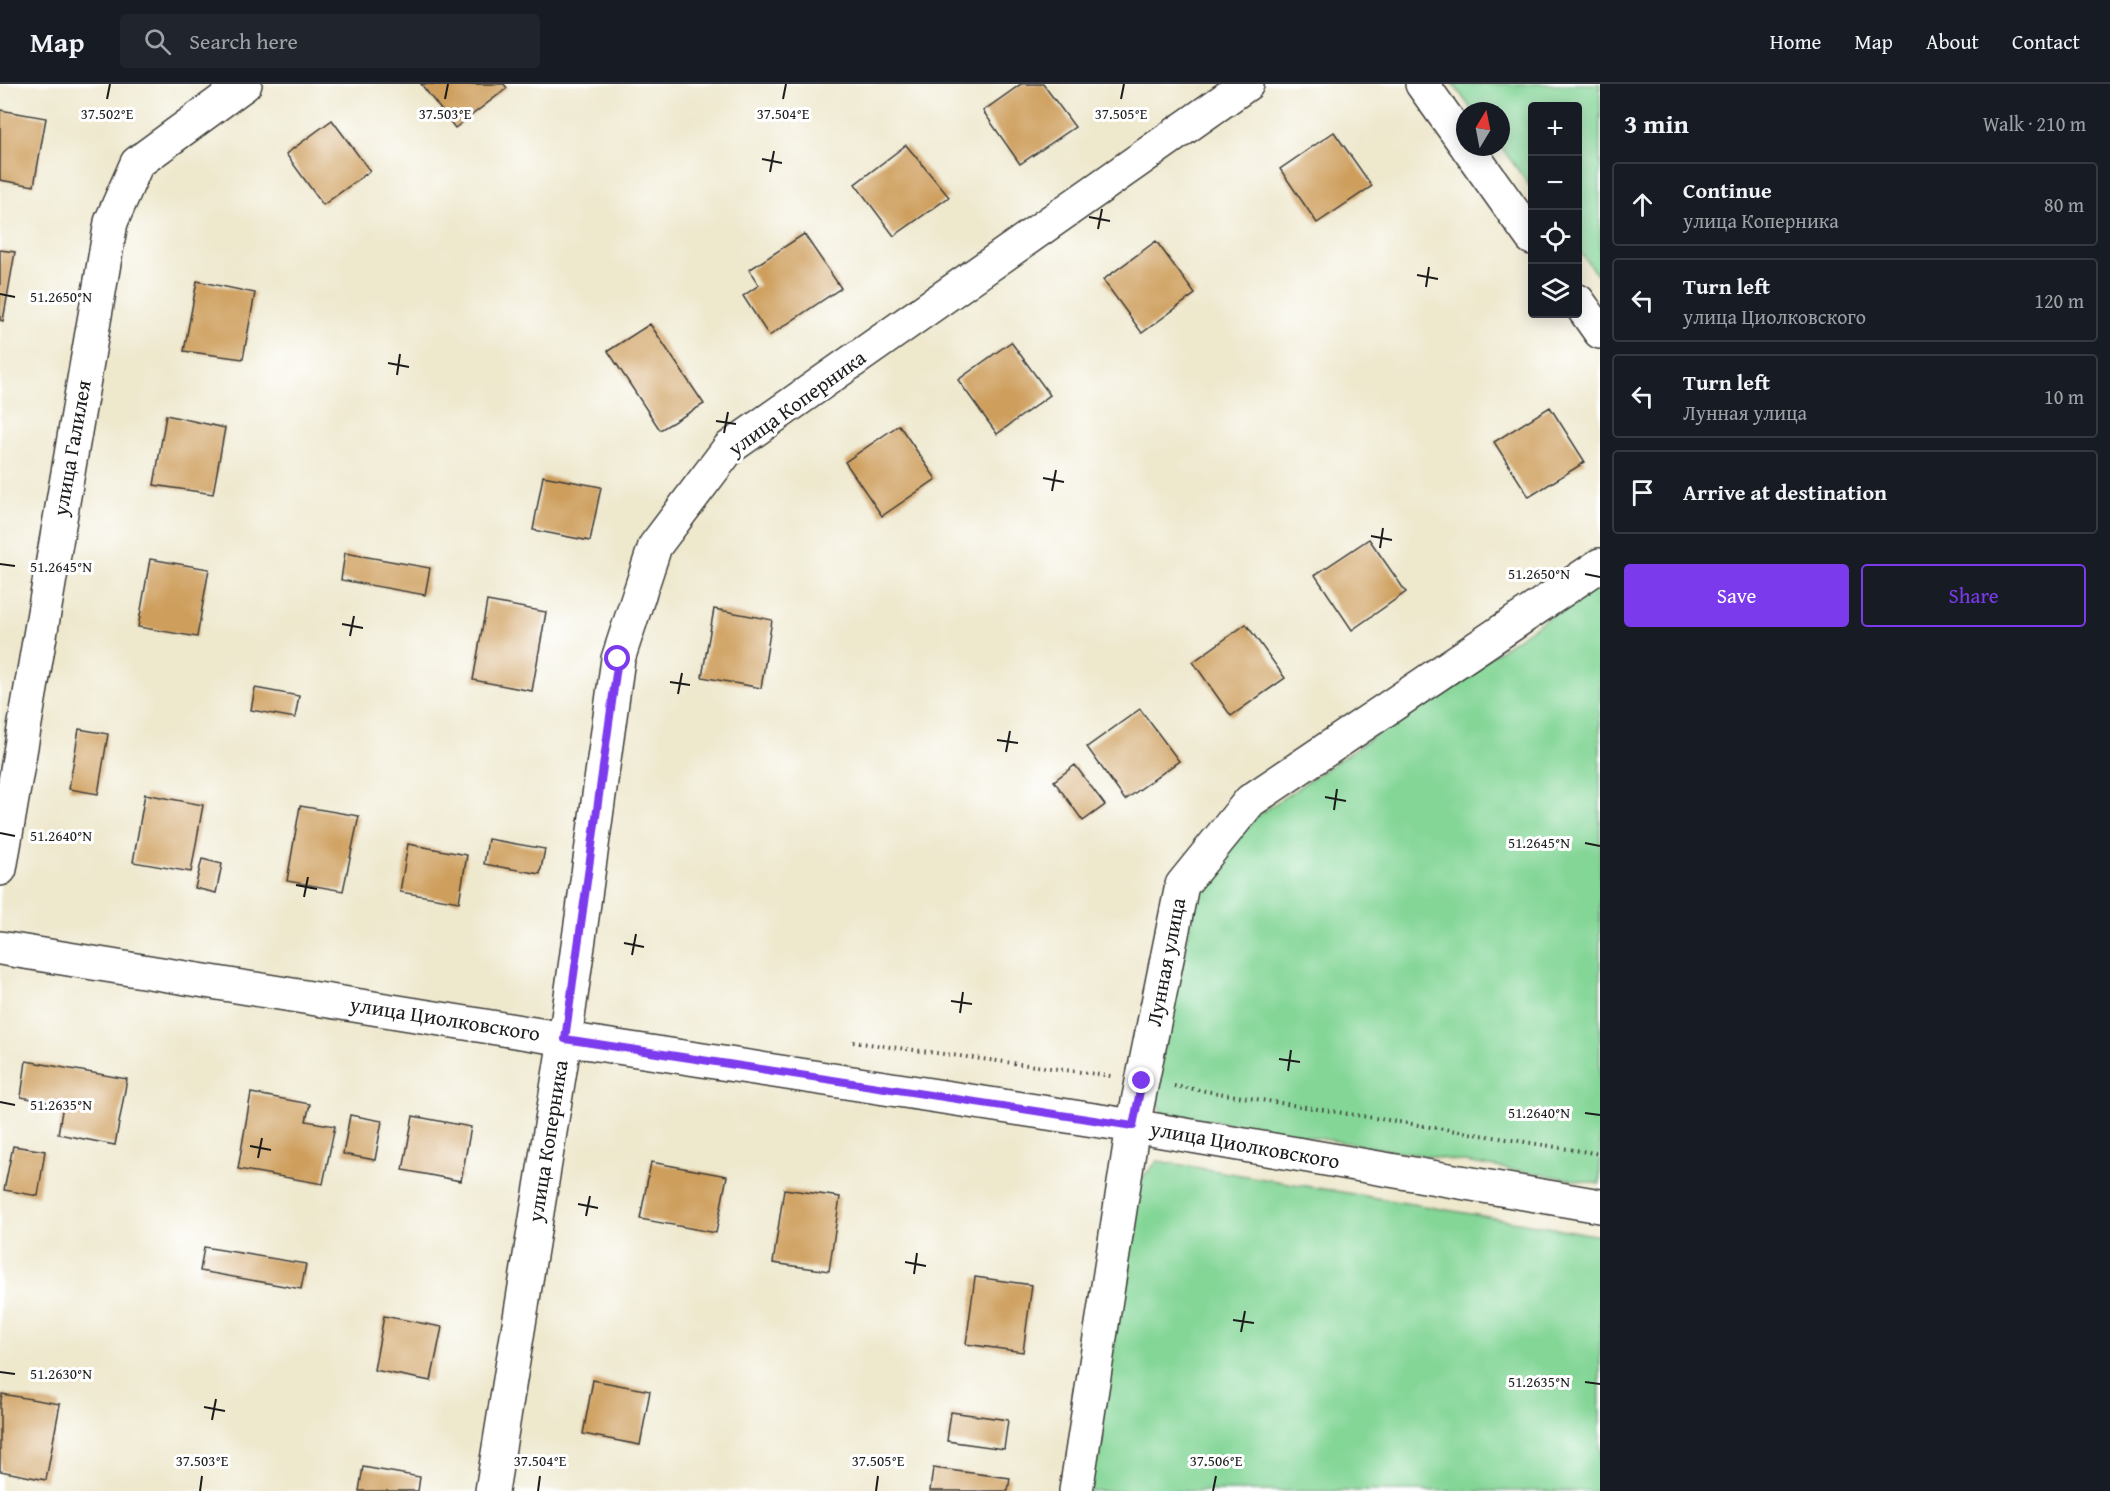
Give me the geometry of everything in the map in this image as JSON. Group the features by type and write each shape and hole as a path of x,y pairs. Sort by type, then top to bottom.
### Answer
{"street":[{"name":"улица Галилея","path":"0,869 111,222 136,163 245,84"},
{"name":"улица Коперника","path":"492,1491 565,1039 618,659 655,546 729,448 1247,84"},
{"path":"1422,84 1456,132"},
{"path":"1473,156 1528,231"},
{"path":"1582,307 1600,332"},
{"name":"Лунная улица","path":"1076,1491 1133,1126 1182,885 1250,801 1600,565"},
{"name":"улица Циолковского","path":"0,948 565,1039 1133,1126 1600,1206"}],"path":[{"path":"853,1041 1142,1081 1600,1154"}],"green space":[{"path":"1453,84 1600,84 1600,279 1582,254 1582,102 1528,102 1528,184 1508,156 1510,156 1510,102 1466,102"},
{"path":"1600,582 1600,1184 1162,1113 1154,1092 1198,886 1257,816"},
{"path":"1158,1161 1600,1236 1600,1491 1089,1491 1138,1182"}],"building":[{"path":"421,84 504,84 507,88 455,128"},
{"path":"1021,84 1043,84 1075,127 1020,164 983,111"},
{"path":"0,110 46,118 34,186 0,180"},
{"path":"332,120 370,171 323,205 286,154"},
{"path":"1334,132 1372,186 1317,223 1280,169"},
{"path":"906,145 949,197 894,236 855,184"},
{"path":"804,234 841,288 769,336 743,296 759,285 749,270"},
{"path":"1156,241 1195,294 1142,333 1103,280"},
{"path":"0,250 15,252 3,321 0,320"},
{"path":"197,281 255,293 243,359 184,351"},
{"path":"650,324 704,404 660,430 608,351"},
{"path":"1011,342 1050,395 997,434 958,380"},
{"path":"1550,407 1585,462 1529,497 1494,442"},
{"path":"166,415 225,428 213,494 154,485"},
{"path":"899,425 936,479 882,516 845,462"},
{"path":"543,476 601,487 590,541 533,530"},
{"path":"1369,539 1406,592 1352,630 1315,575"},
{"path":"345,553 430,568 425,595 341,580"},
{"path":"150,559 209,569 197,637 138,627"},
{"path":"487,601 546,612 532,691 473,680"},
{"path":"714,609 772,620 761,688 702,677"},
{"path":"1246,624 1285,678 1231,716 1193,662"},
{"path":"255,688 299,696 295,718 251,710"},
{"path":"1140,709 1179,761 1125,800 1087,747"},
{"path":"79,729 108,734 98,794 69,789"},
{"path":"1075,765 1105,805 1083,821 1054,781"},
{"path":"145,794 203,805 191,872 133,862"},
{"path":"300,806 359,816 343,891 287,881"},
{"path":"488,839 545,849 540,874 484,864"},
{"path":"408,844 467,855 459,902 400,892"},
{"path":"202,859 222,864 216,893 195,888"},
{"path":"26,1061 127,1079 115,1145 58,1134 63,1105 21,1097"},
{"path":"251,1093 310,1104 306,1121 335,1126 323,1184 238,1169"},
{"path":"350,1115 382,1121 375,1160 343,1154"},
{"path":"413,1116 471,1127 461,1181 403,1170"},
{"path":"13,1146 45,1151 38,1196 4,1190"},
{"path":"651,1162 727,1176 716,1233 640,1219"},
{"path":"784,1189 840,1197 829,1271 773,1263"},
{"path":"204,1247 306,1264 301,1289 200,1271"},
{"path":"975,1277 1032,1285 1023,1352 966,1344"},
{"path":"384,1316 442,1327 431,1381 374,1370"},
{"path":"593,1380 650,1391 640,1445 583,1434"},
{"path":"2,1394 60,1404 46,1480 0,1471"},
{"path":"951,1412 1008,1420 1004,1449 947,1441"},
{"path":"363,1467 420,1477 418,1491 359,1491"},
{"path":"933,1468 1010,1478 1008,1491 930,1491"}],"route":[{"path":"618,659 565,1039 1133,1126 1142,1081"}]}
